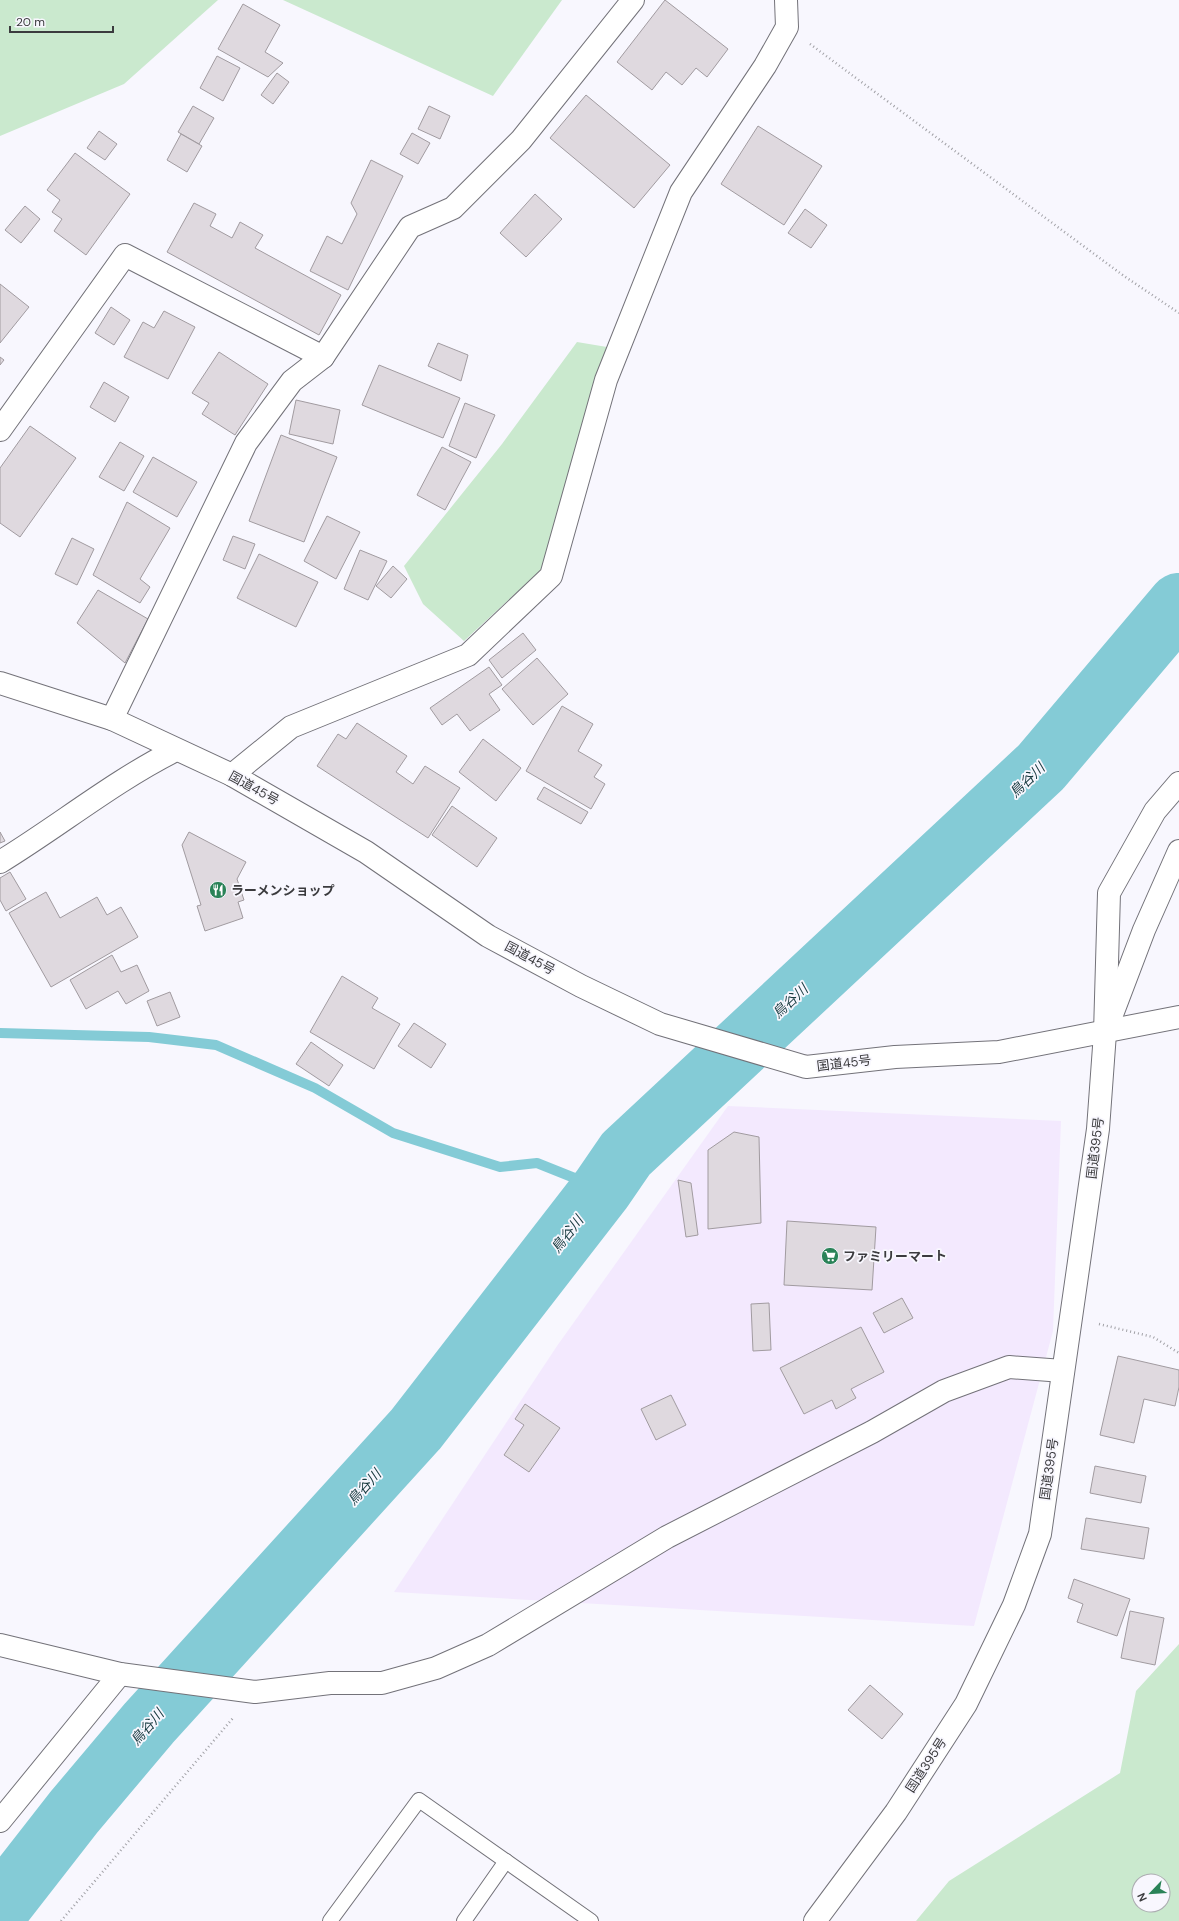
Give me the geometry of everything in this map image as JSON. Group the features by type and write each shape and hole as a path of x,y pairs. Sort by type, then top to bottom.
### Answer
{"main road":[{"path":"112,719 246,443 292,381 323,357 410,227 453,208 521,140 633,0"},
{"path":"232,775 291,727 468,655 551,576 606,380 681,192 766,66 788,27 786,0"},
{"path":"0,430 125,256 323,357"},
{"name":"国道45号","path":"0,684 112,719 232,775 366,852 488,936 581,986 660,1024 806,1067 895,1057 999,1052 1105,1033"},
{"path":"0,862 38,839 149,764 176,750"},
{"path":"1105,1033 1109,893 1155,811 1179,782"},
{"path":"1105,1033 1144,930 1179,851"},
{"path":"1105,1033 1179,1017"},
{"name":"国道395号","path":"815,1921 896,1812 966,1704 1014,1605 1040,1534 1098,1129 1105,1033"},
{"path":"0,1645 128,1675 255,1692 330,1683 382,1683 436,1668 488,1645 667,1537 872,1432 944,1391 1009,1367 1063,1371"},
{"path":"0,1821 128,1675"}],"lane":[{"path":"330,1921 419,1800 591,1921"},
{"path":"464,1921 506,1861"}],"path":[{"path":"788,27 1124,276 1179,313"},
{"path":"1071,1317 1153,1337 1179,1354"},
{"path":"61,1921 255,1692"}],"shaded area":[{"path":"728,1106 1061,1121 1053,1331 974,1626 394,1592 557,1346"}],"green space":[{"path":"0,0 218,0 124,84 0,136"},
{"path":"283,0 562,0 493,96"},
{"path":"577,342 607,347 543,568 464,641 423,604 404,566 502,444"},
{"path":"1179,1644 1179,1921 916,1921 949,1881 1120,1773 1136,1691"}],"building":[{"path":"665,0 728,49 707,77 696,68 682,85 666,72 652,90 617,62"},
{"path":"243,4 280,25 265,52 283,63 268,77 218,49"},
{"path":"217,56 240,68 223,101 200,88"},
{"path":"277,73 289,82 273,104 261,95"},
{"path":"586,95 670,165 634,208 550,138"},
{"path":"193,106 214,118 199,144 178,132"},
{"path":"429,106 450,116 440,139 418,129"},
{"path":"758,126 822,166 784,225 721,184"},
{"path":"99,131 117,144 105,160 87,148"},
{"path":"412,133 430,143 418,164 400,154"},
{"path":"181,134 202,146 187,172 167,160"},
{"path":"75,153 130,194 86,255 54,231 62,219 52,212 60,200 47,190"},
{"path":"371,160 403,176 348,290 310,271 327,236 342,244 357,214 351,203"},
{"path":"535,194 562,219 526,257 500,233"},
{"path":"194,203 216,214 210,226 232,238 240,222 263,235 255,248 341,295 319,335 167,252"},
{"path":"25,206 40,219 21,243 5,230"},
{"path":"805,209 827,225 811,248 788,233"},
{"path":"0,284 29,307 0,343"},
{"path":"111,307 130,320 114,345 95,333"},
{"path":"164,311 195,327 168,379 124,357 143,322 154,328"},
{"path":"438,343 468,355 461,381 428,366"},
{"path":"219,352 268,384 235,435 202,414 209,403 192,393"},
{"path":"0,357 4,360 0,365"},
{"path":"379,365 460,398 443,438 362,405"},
{"path":"104,382 129,397 115,422 90,407"},
{"path":"296,400 340,410 333,444 289,434"},
{"path":"465,403 495,415 476,458 449,446"},
{"path":"30,426 76,458 20,537 0,523 0,468"},
{"path":"281,435 337,457 304,542 249,521"},
{"path":"120,442 144,456 124,491 99,477"},
{"path":"442,447 471,462 445,510 417,495"},
{"path":"153,457 197,482 177,517 133,492"},
{"path":"127,502 170,528 140,579 150,587 140,603 93,575"},
{"path":"327,516 360,532 336,579 304,561"},
{"path":"233,536 255,544 245,569 223,560"},
{"path":"72,538 94,549 77,585 55,574"},
{"path":"360,550 387,561 368,600 344,589"},
{"path":"259,554 318,582 296,627 237,598"},
{"path":"393,566 407,579 391,598 376,586"},
{"path":"98,590 148,619 125,663 77,623"},
{"path":"523,633 536,650 502,678 489,660"},
{"path":"537,658 568,694 533,725 502,689"},
{"path":"489,667 502,685 489,694 500,710 470,731 457,714 442,725 430,708"},
{"path":"562,706 593,724 578,751 602,765 594,777 605,784 591,809 526,771"},
{"path":"357,723 407,756 396,772 413,784 425,766 460,788 428,838 317,766 338,734 346,739"},
{"path":"483,739 521,768 496,801 459,772"},
{"path":"544,787 588,812 581,824 537,799"},
{"path":"452,806 497,838 477,867 432,835"},
{"path":"0,832 5,841 0,843"},
{"name":"ラーメンショップ","path":"189,832 246,862 237,879 244,900 238,902 243,918 205,931 197,906 201,905 182,845"},
{"path":"10,872 26,899 6,911 0,900 0,878"},
{"path":"46,892 60,918 97,897 107,915 121,907 138,937 51,987 9,913"},
{"path":"112,955 121,972 137,965 149,991 126,1004 118,991 86,1009 70,980"},
{"path":"342,976 378,998 372,1008 400,1024 374,1069 310,1032"},
{"path":"170,992 180,1017 157,1026 147,1001"},
{"path":"414,1023 446,1044 431,1068 398,1046"},
{"path":"311,1042 343,1065 329,1086 296,1064"},
{"path":"734,1132 759,1137 761,1223 708,1229 708,1150"},
{"path":"678,1180 691,1183 698,1235 686,1237"},
{"name":"ファミリーマート","path":"787,1221 876,1227 872,1290 784,1285"},
{"path":"902,1298 913,1318 884,1333 873,1313"},
{"path":"769,1303 771,1350 753,1351 751,1304"},
{"path":"861,1327 884,1372 851,1389 856,1398 836,1409 832,1400 804,1414 780,1368"},
{"path":"1118,1356 1179,1370 1179,1387 1175,1406 1144,1399 1134,1443 1100,1435"},
{"path":"671,1395 686,1425 656,1440 641,1409"},
{"path":"525,1404 560,1428 529,1472 504,1455 524,1425 515,1419"},
{"path":"1095,1466 1146,1476 1141,1503 1090,1493"},
{"path":"1086,1518 1149,1528 1144,1559 1081,1549"},
{"path":"1074,1579 1130,1599 1117,1636 1077,1622 1083,1604 1068,1598"},
{"path":"1130,1611 1164,1618 1155,1665 1121,1658"},
{"path":"870,1685 903,1714 882,1739 848,1710"}],"waterway":[{"name":"鳥谷川","path":"0,1907 74,1812 149,1723 416,1429 602,1189 626,1154 1041,767 1179,604"},
{"path":"0,1033 149,1037 216,1045 315,1088 393,1133 500,1167 537,1163 602,1189"}],"place":[{"name":"ラーメンショップ","path":"218,890"},
{"name":"ファミリーマート","path":"830,1256"}]}
